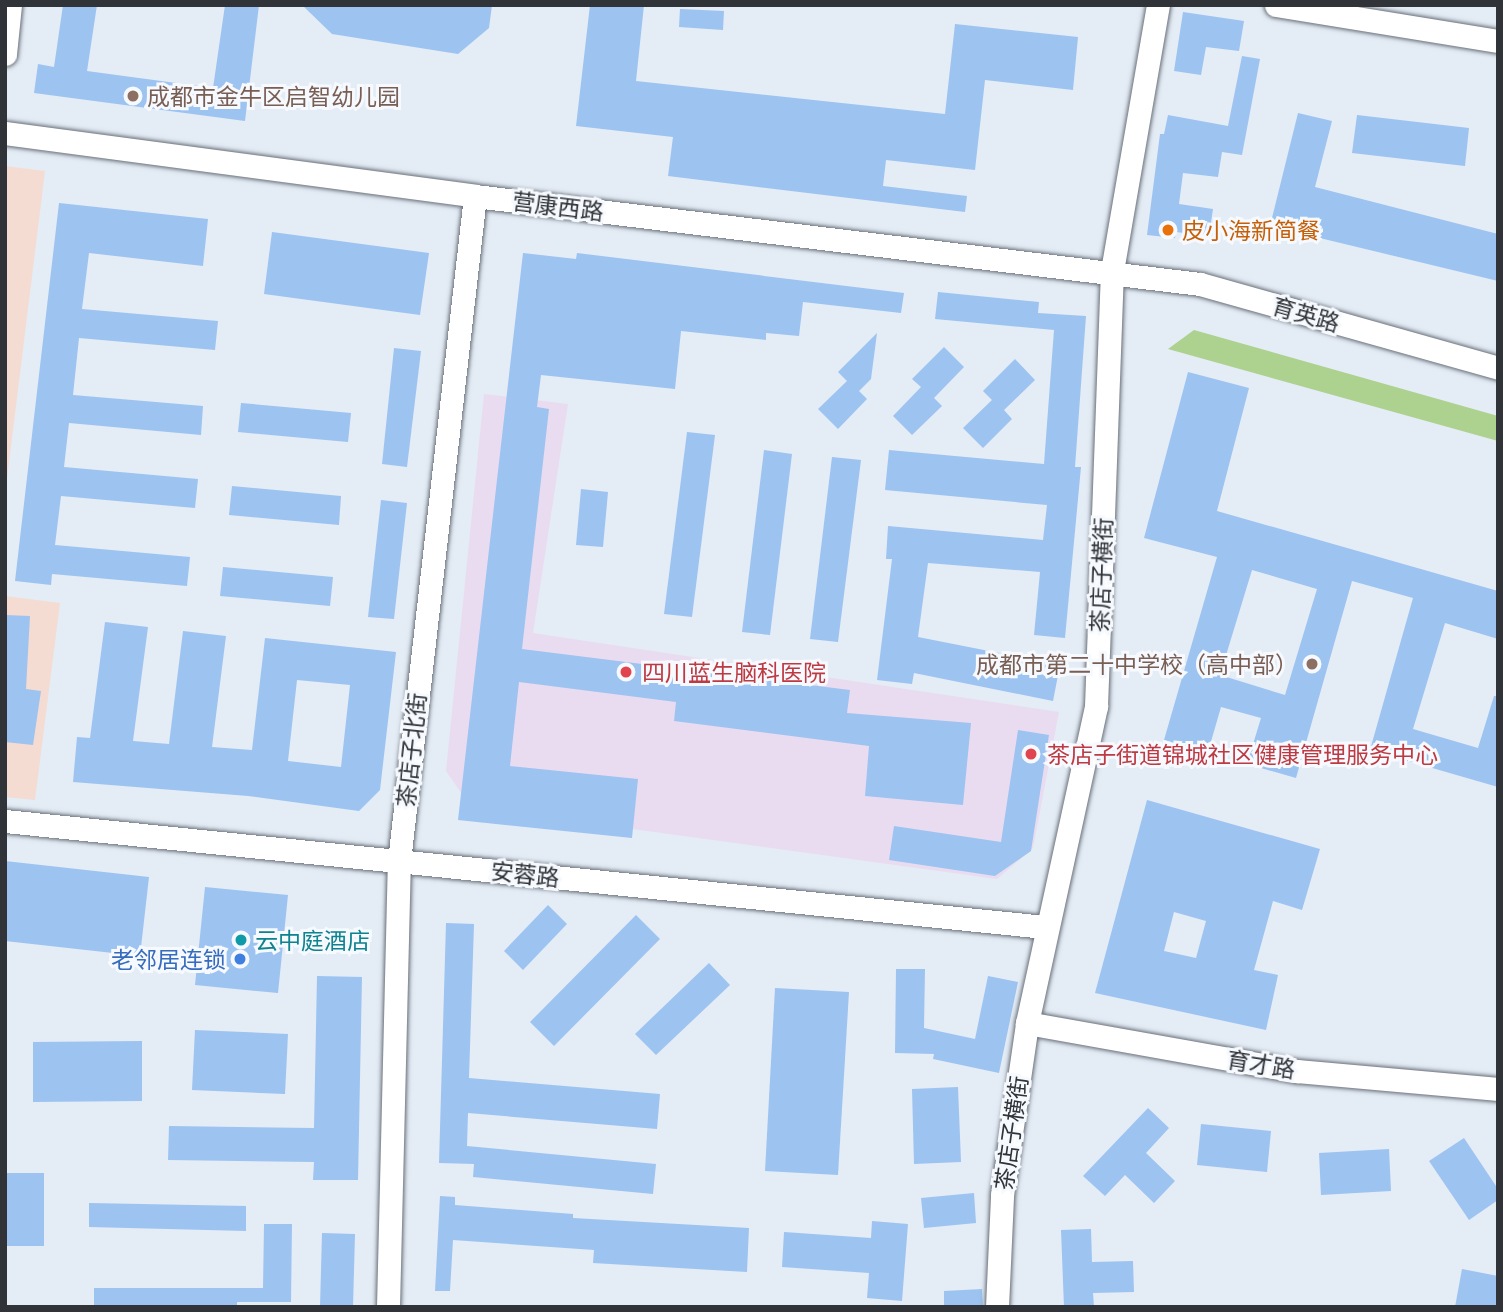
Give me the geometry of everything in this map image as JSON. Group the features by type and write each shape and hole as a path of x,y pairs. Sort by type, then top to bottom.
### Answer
{"street":[{"path":"5,54 10,5"},
{"name":"茶店子横街","path":"997,1307 1002,1195 1027,1023 1045,927 1096,706 1112,271 1158,5"},
{"path":"1276,5 1407,15 1498,41"},
{"name":"营康西路","path":"5,133 475,196 1112,271"},
{"name":"茶店子北街","path":"388,1307 399,861 475,196"},
{"name":"育英路","path":"1112,271 1200,284 1498,369"},
{"name":"安蓉路","path":"5,821 1045,927"},
{"name":"育才路","path":"1027,1023 1297,1071 1498,1090"}],"shaded area":[{"path":"5,166 45,171 5,495"},
{"name":"四川蓝生脑科医院","path":"484,394 568,404 533,633 1059,712 1033,848 997,879 471,807 446,771"},
{"path":"5,596 60,603 35,800 5,797"}],"green space":[{"path":"1194,330 1498,416 1498,441 1168,349"}],"building":[{"path":"63,5 97,5 87,71 213,88 225,5 259,5 245,121 34,93 38,64 54,67"},
{"path":"302,5 492,5 489,28 458,54 332,34"},
{"path":"590,5 644,5 636,81 945,114 955,24 1078,37 1073,90 985,80 975,170 886,160 883,186 967,196 965,212 668,176 673,137 576,126"},
{"path":"680,9 724,11 723,30 679,27"},
{"path":"1183,12 1244,21 1239,51 1206,47 1201,75 1174,71"},
{"path":"1242,56 1260,59 1242,155 1222,152 1218,177 1183,173 1179,204 1213,209 1209,236 1176,232 1175,238 1147,235 1160,134 1164,134 1168,115 1228,126"},
{"path":"1298,113 1332,121 1315,187 1498,234 1498,281 1270,226"},
{"path":"1357,115 1469,128 1465,166 1352,153"},
{"path":"59,203 208,219 203,266 89,253 82,309 218,321 215,350 79,338 73,395 203,406 201,435 69,423 64,467 198,479 195,508 61,496 55,545 190,557 187,586 52,574 51,585 15,581"},
{"path":"272,232 429,253 420,315 264,294"},
{"path":"523,253 576,259 577,253 904,293 901,313 803,302 799,336 766,333 766,340 681,331 675,389 541,375 537,407 549,409 522,649 850,690 847,713 971,723 963,805 865,796 869,746 674,721 676,702 519,682 510,766 638,779 632,838 458,820"},
{"path":"938,292 1039,302 1038,313 1086,316 1075,467 1081,467 1065,638 1034,635 1040,572 928,563 918,637 1060,665 1053,701 914,673 912,684 877,680 892,559 886,559 888,526 1043,540 1047,505 885,490 889,450 1044,464 1054,330 935,319"},
{"path":"877,333 871,379 859,391 867,399 838,429 818,409 847,381 838,372"},
{"path":"944,347 964,367 934,398 942,406 912,435 893,416 921,387 912,379"},
{"path":"394,348 421,351 407,467 382,464"},
{"path":"1015,359 1035,380 1004,410 1012,419 983,448 963,428 992,400 983,391"},
{"path":"1188,372 1249,388 1217,511 1498,591 1498,639 1445,623 1413,729 1478,748 1494,696 1498,696 1498,787 1370,750 1413,598 1352,581 1296,778 1247,764 1261,718 1221,707 1208,752 1164,740 1217,557 1144,538","holes":["1252,570 1317,589 1285,695 1220,675"]},
{"path":"241,403 351,413 348,442 238,432"},
{"path":"687,432 715,435 692,617 664,614"},
{"path":"764,450 792,454 770,635 742,632"},
{"path":"832,457 861,460 838,642 810,639"},
{"path":"232,486 341,496 339,525 229,515"},
{"path":"581,489 608,492 603,547 576,545"},
{"path":"381,500 407,503 394,619 368,617"},
{"path":"223,567 333,577 330,606 220,596"},
{"path":"5,615 30,616 26,689 41,691 33,745 5,742"},
{"path":"105,622 148,627 133,741 169,744 183,631 226,636 212,747 252,750 265,638 396,652 380,790 359,811 248,796 73,782 77,737 90,738","holes":["297,680 350,685 341,767 288,761"]},
{"path":"1018,730 1049,735 1031,851 995,876 889,860 894,826 1001,842"},
{"path":"1147,800 1320,849 1302,910 1273,901 1254,970 1278,975 1266,1030 1095,993","holes":["1174,912 1206,921 1196,958 1164,951"]},
{"path":"5,861 149,877 140,956 5,941"},
{"name":"云中庭酒店","path":"205,887 288,895 278,993 195,985"},
{"path":"548,905 567,924 523,970 504,951"},
{"path":"636,915 660,939 554,1046 530,1022"},
{"path":"446,923 474,924 469,1078 660,1094 657,1129 468,1113 467,1146 656,1164 653,1194 473,1177 474,1164 439,1163"},
{"path":"709,963 730,985 656,1055 635,1034"},
{"path":"896,969 925,969 924,1028 975,1039 988,976 1018,982 999,1073 933,1059 934,1054 895,1053"},
{"path":"317,976 362,977 358,1180 313,1180 314,1162 168,1160 169,1126 314,1128"},
{"path":"775,988 849,992 838,1175 765,1171"},
{"path":"195,1030 288,1034 285,1094 192,1090"},
{"path":"142,1041 142,1101 33,1102 33,1042"},
{"path":"958,1087 961,1162 914,1164 912,1089"},
{"path":"1148,1108 1169,1128 1146,1153 1175,1181 1154,1203 1125,1175 1105,1196 1083,1176"},
{"path":"1201,1124 1271,1131 1267,1172 1197,1165"},
{"path":"1464,1138 1498,1189 1498,1200 1469,1220 1429,1161"},
{"path":"1389,1149 1391,1191 1321,1195 1319,1153"},
{"path":"5,1173 44,1173 44,1246 5,1246"},
{"path":"974,1193 976,1223 924,1228 921,1198"},
{"path":"440,1196 455,1197 455,1205 573,1214 573,1218 749,1228 747,1272 593,1263 594,1250 453,1240 450,1291 435,1291"},
{"path":"89,1203 246,1206 246,1231 89,1227"},
{"path":"872,1221 908,1224 902,1301 867,1298 869,1273 782,1267 784,1232 871,1238"},
{"path":"264,1224 292,1224 291,1302 237,1302 237,1307 94,1307 94,1288 263,1288"},
{"path":"1091,1229 1092,1262 1133,1261 1134,1292 1093,1293 1094,1307 1064,1307 1061,1230"},
{"path":"322,1233 355,1234 353,1307 320,1307"},
{"path":"1462,1269 1498,1276 1498,1307 1455,1307"},
{"path":"982,1289 983,1307 944,1307 944,1291"}],"place":[{"name":"成都市金牛区启智幼儿园","path":"133,96"},
{"name":"皮小海新简餐","path":"1168,230"},
{"name":"成都市第二十中学校（高中部）","path":"1312,664"},
{"name":"四川蓝生脑科医院","path":"626,672"},
{"name":"茶店子街道锦城社区健康管理服务中心","path":"1031,754"},
{"name":"云中庭酒店","path":"241,940"},
{"name":"老邻居连锁","path":"240,959"}]}
